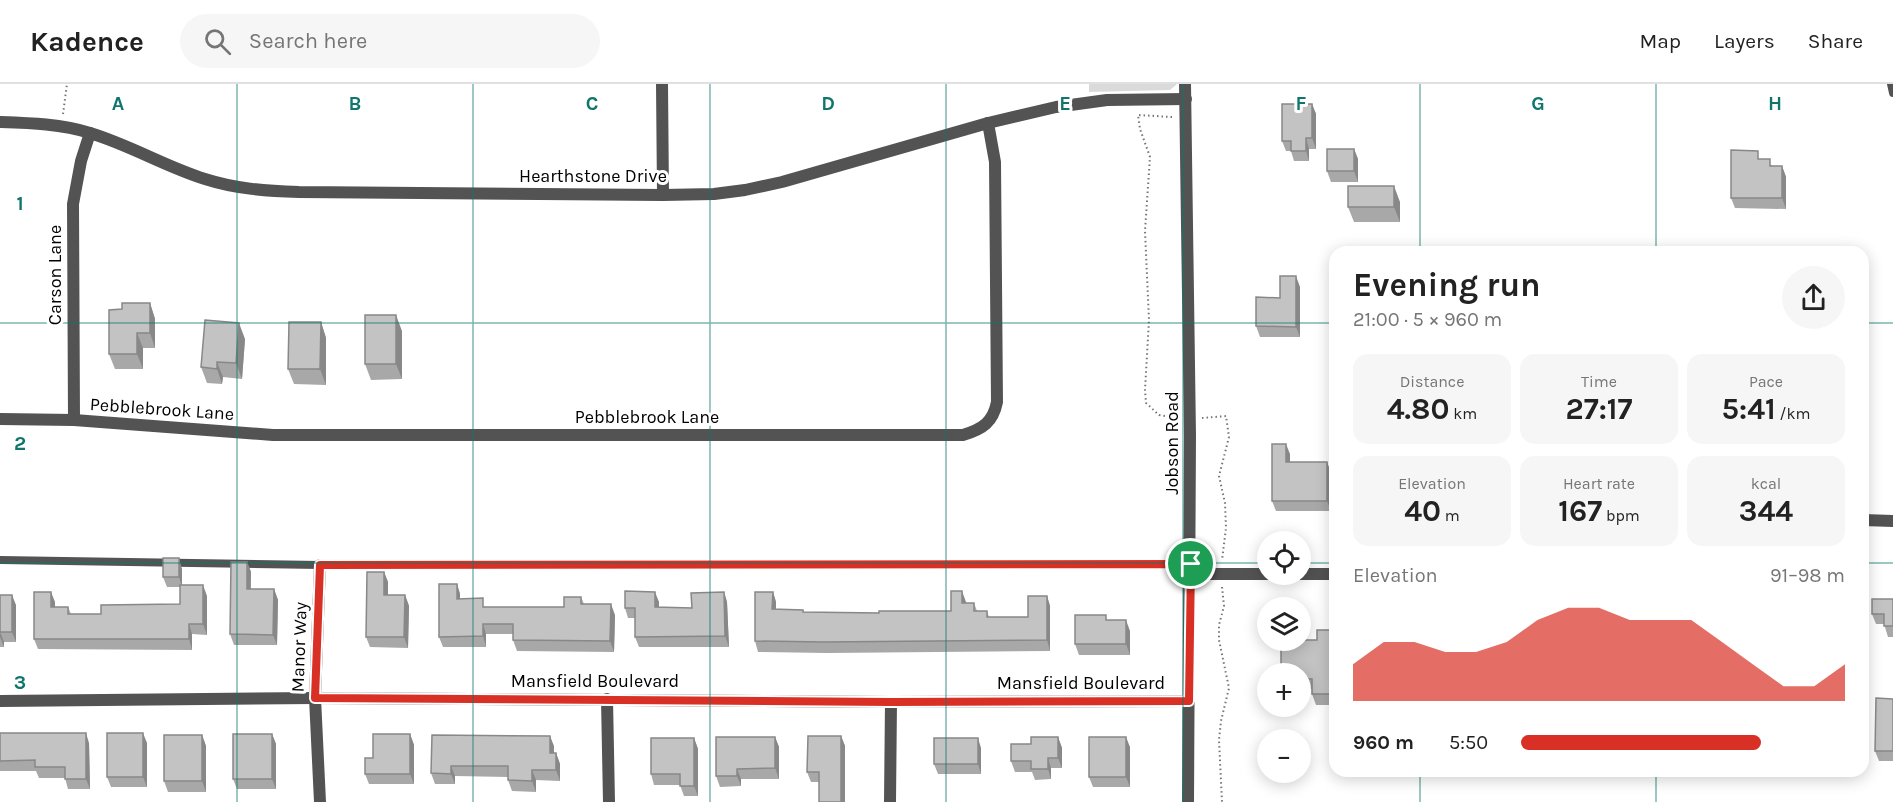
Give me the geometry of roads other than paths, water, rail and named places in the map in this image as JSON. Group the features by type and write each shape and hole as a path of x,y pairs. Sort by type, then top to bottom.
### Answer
{"street":[{"path":"662,84 663,195"},
{"name":"Jobson Road","path":"1185,84 1191,569 1188,802"},
{"name":"Hearthstone Drive","path":"0,122 61,127 90,133 204,179 228,186 259,190 663,195 714,194 754,188 988,123 1080,102 1186,99"},
{"name":"Pebblebrook Lane","path":"0,419 74,420 273,435 963,435 978,430 995,414 997,402 996,162 988,123"},
{"name":"Carson Lane","path":"74,420 73,204 81,161 90,133"},
{"path":"1869,520 1893,521"},
{"name":"Manor Way","path":"320,565 315,698 320,802"},
{"path":"1191,569 1257,573"},
{"path":"1311,574 1329,574"},
{"name":"Mansfield Boulevard","path":"0,701 315,698 891,702 1189,701"},
{"path":"607,699 609,802"},
{"path":"890,802 891,702"}],"lane":[{"path":"1891,84 1893,93"},
{"path":"0,560 320,565 1191,569"}]}
